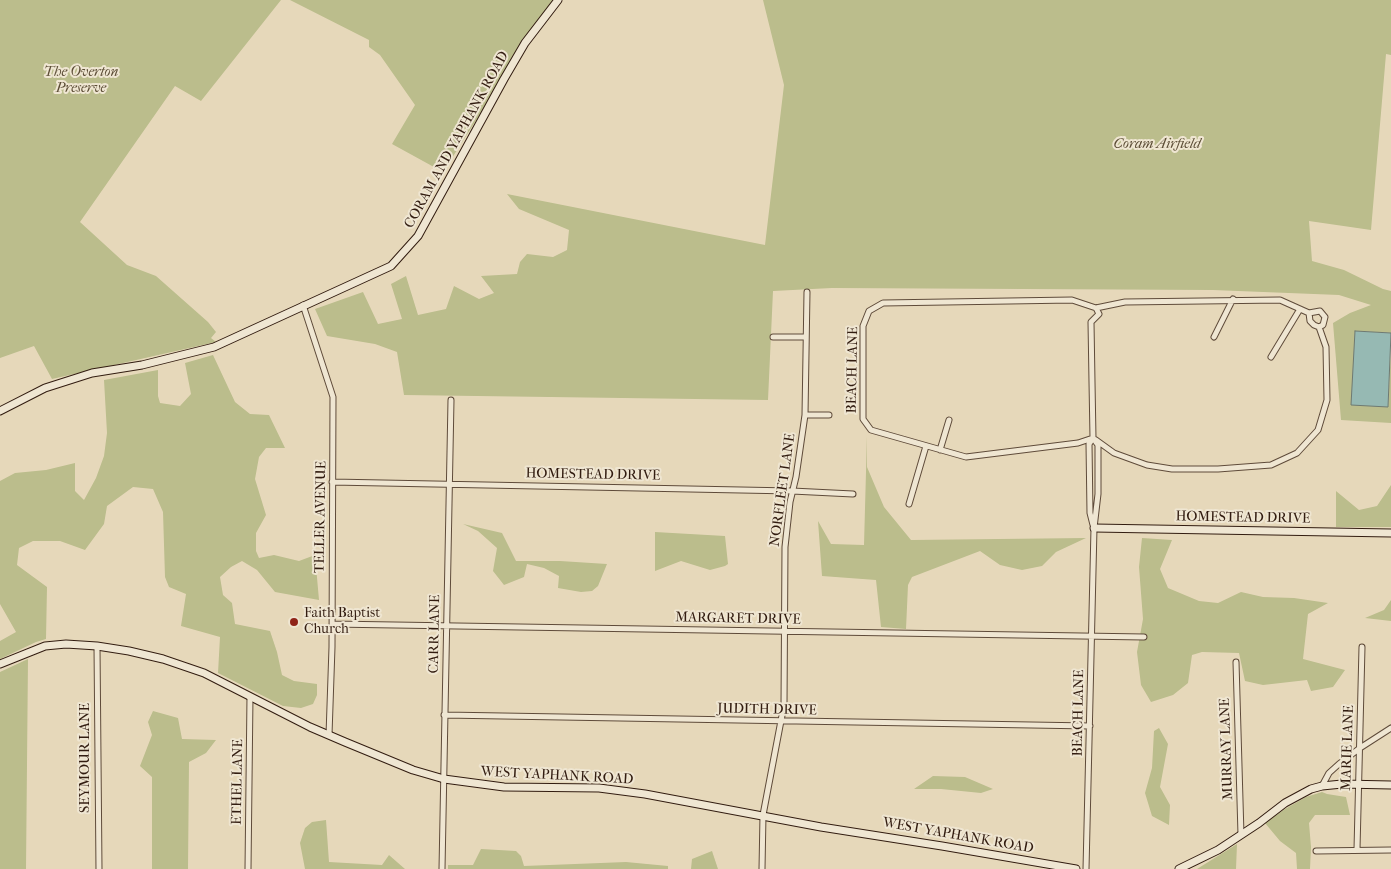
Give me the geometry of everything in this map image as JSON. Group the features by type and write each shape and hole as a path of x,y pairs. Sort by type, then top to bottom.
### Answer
{"street":[{"name":"CORAM AND YAPHANK ROAD","path":"0,411 45,388 92,373 142,365 214,347 391,266 410,247 425,225 525,44 558,0"},
{"name":"NORFLEET LANE","path":"762,869 763,815 784,704 786,547 792,491 796,477 805,415 807,292"},
{"path":"1214,337 1233,299"},
{"path":"1096,308 1125,302 1233,299 1280,300 1309,313 1320,311 1323,313 1324,321 1319,327"},
{"name":"BEACH LANE","path":"1086,869 1094,528 1098,494 1098,445 1093,438 1092,322 1100,314 1096,308 1072,300 883,303 868,311 862,326 864,419 871,430 966,457 1078,443 1093,438"},
{"name":"TELLER AVENUE","path":"304,305 333,397 332,624 329,734"},
{"path":"1271,357 1300,309"},
{"path":"1093,438 1114,453 1147,465 1172,469 1218,469 1271,465 1296,453 1318,430 1327,400 1326,348 1319,327 1310,321 1309,313"},
{"path":"773,337 806,337"},
{"name":"CARR LANE","path":"442,869 451,400"},
{"path":"805,415 829,416"},
{"path":"940,450 949,420"},
{"path":"909,504 926,446"},
{"name":"HOMESTEAD DRIVE","path":"332,482 792,491 853,494"},
{"name":"HOMESTEAD DRIVE","path":"1094,528 1391,533"},
{"name":"MARGARET DRIVE","path":"332,624 1023,634 1092,637 1144,636"},
{"name":"WEST YAPHANK ROAD","path":"0,664 45,646 66,644 97,646 163,659 204,673 364,751 413,770 444,779 504,787 576,787 645,794 821,827 1076,869"},
{"name":"SEYMOUR LANE","path":"97,646 98,869"},
{"name":"MARIE LANE","path":"1357,849 1362,648"},
{"name":"MURRAY LANE","path":"1236,662 1241,835"},
{"name":"ETHEL LANE","path":"248,869 250,696"},
{"name":"JUDITH DRIVE","path":"444,716 1090,726"},
{"path":"1322,786 1329,773 1360,748 1391,728"},
{"path":"1179,869 1218,850 1285,803 1311,789 1322,786 1359,784 1391,785"},
{"path":"1316,850 1391,850"}],"green space":[{"name":"The Overton Preserve","path":"0,0 281,0 201,101 175,86 80,222 127,265 156,276 208,322 216,332 211,338 216,342 52,379 34,346 0,358"},
{"path":"290,0 553,0 443,172 392,144 415,105 380,55 369,47 369,40"},
{"name":"Coram Airfield","path":"763,0 1391,0 1391,55 1386,54 1371,230 1309,221 1312,261 1344,270 1391,291 1391,333 1355,331 1388,407 1391,349 1391,423 1341,420 1333,323 1350,313 1371,305 1339,295 1213,290 832,288 773,291 768,400 404,395 397,352 375,344 327,336 315,309 363,292 378,324 402,319 391,284 406,276 418,315 446,309 454,286 479,299 494,293 481,276 517,274 520,262 527,254 553,257 567,250 569,230 519,209 507,194 765,245 784,85"},
{"path":"213,355 235,402 250,414 269,415 285,448 266,448 259,457 255,479 266,515 256,533 256,551 259,558 274,555 299,561 315,555 319,600 275,592 257,570 242,561 231,567 220,577 223,595 232,603 235,624 270,631 282,675 294,681 317,684 317,695 313,704 301,708 283,706 218,673 220,637 181,626 186,594 169,587 165,577 163,512 153,489 133,487 107,506 104,524 85,550 60,541 33,541 19,548 17,565 47,587 46,639 0,659 0,641 16,632 0,604 0,481 15,473 46,470 75,463 75,491 84,500 96,478 104,456 107,433 104,380 158,370 158,396 160,403 180,406 191,394 185,363"},
{"path":"867,435 867,467 884,507 911,540 1086,538 1056,552 1042,566 1022,570 1000,565 980,551 912,577 908,585 906,629 881,627 876,580 822,576 818,521 831,544 864,545"},
{"path":"1391,485 1391,527 1336,527 1336,491 1359,510 1377,506"},
{"path":"463,524 502,533 516,561 607,564 598,586 592,591 581,592 558,588 559,576 544,568 527,564 524,577 504,585 493,571 497,548 478,531"},
{"path":"655,532 725,536 728,564 710,570 681,561 655,571"},
{"path":"1142,538 1172,540 1160,569 1168,588 1199,601 1218,603 1241,592 1263,597 1294,598 1328,603 1308,614 1303,659 1345,670 1333,687 1311,691 1307,680 1263,685 1245,681 1239,653 1202,652 1192,655 1188,683 1173,695 1151,702 1141,685 1137,652 1143,619 1139,567"},
{"path":"1391,600 1391,621 1365,618 1384,610"},
{"path":"28,659 26,869 0,869 0,672"},
{"path":"153,711 178,718 182,739 216,740 206,753 189,762 188,869 152,869 152,777 140,766 152,735 148,722"},
{"path":"1159,728 1168,744 1160,787 1170,805 1169,825 1152,816 1145,793 1152,768 1154,731"},
{"path":"933,776 965,777 993,789 981,793 941,789 914,789"},
{"path":"1322,792 1346,797 1350,815 1315,815 1309,823 1310,869 1297,869 1296,853 1280,841 1265,823 1306,797"},
{"path":"326,820 329,862 382,865 389,855 405,869 305,869 300,843 305,828 312,822"},
{"path":"1237,844 1236,869 1197,869"},
{"path":"481,849 516,851 521,856 524,866 626,862 668,866 668,869 448,869 448,865 473,865"},
{"path":"712,851 718,869 691,869 692,859"}],"water":[{"path":"1355,331 1391,333 1388,407 1351,405"}],"place":[{"name":"Faith Baptist Church","path":"294,622"}]}
